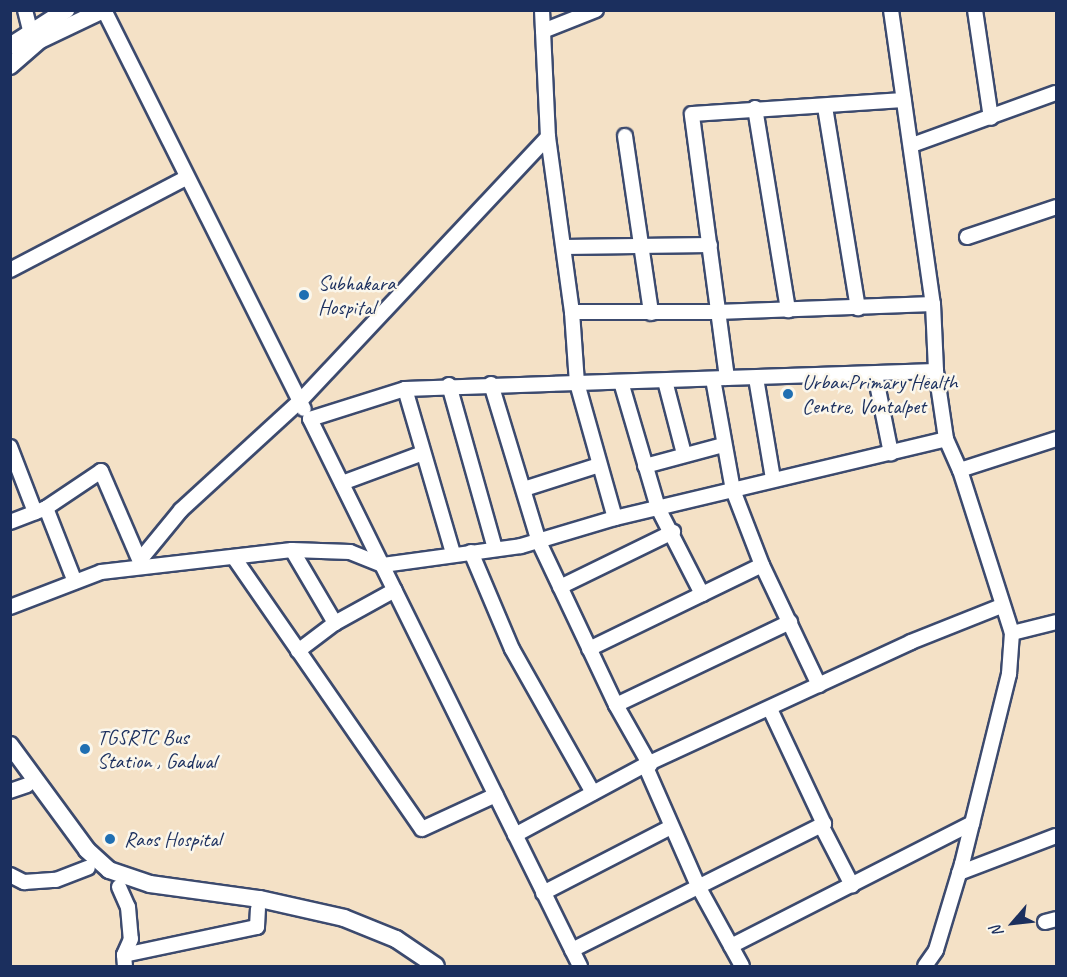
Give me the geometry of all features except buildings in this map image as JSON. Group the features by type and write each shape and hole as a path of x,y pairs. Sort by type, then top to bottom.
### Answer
{"main road":[{"path":"10,46 30,30 66,10"},
{"path":"10,66 47,36 103,10"},
{"path":"10,745 87,850 109,870 150,884 260,899 344,918 396,939 436,966"},
{"path":"10,762 88,868 119,887 258,909 359,933 419,966"}],"street":[{"path":"25,10 30,30"},
{"path":"103,10 383,565 579,966"},
{"path":"542,10 548,137 572,312 578,383 615,518"},
{"path":"543,31 596,10"},
{"path":"891,10 933,304 936,371 945,439 960,470 1001,606 1012,633 1009,674 972,824 936,950 925,966"},
{"path":"975,10 991,118"},
{"path":"912,145 1056,93"},
{"path":"819,686 762,565 733,490 723,445 717,312 692,114 754,108 825,107 904,100"},
{"path":"825,107 858,308"},
{"path":"754,108 788,310"},
{"path":"625,136 639,245 651,313"},
{"path":"142,564 181,510 300,401 548,137"},
{"path":"10,270 186,178"},
{"path":"966,237 1056,207"},
{"path":"564,247 710,245"},
{"path":"572,312 717,312 933,304"},
{"path":"310,419 405,389 491,384 665,381 936,371"},
{"path":"875,374 891,453"},
{"path":"756,378 773,479"},
{"path":"665,381 684,454"},
{"path":"621,382 658,508 702,594"},
{"path":"491,384 539,542 615,705 648,765 670,827 698,886 742,966"},
{"path":"449,386 495,549"},
{"path":"405,389 453,554"},
{"path":"10,607 101,572 142,564 235,559 292,550 350,552 383,565 539,542 615,518 945,439"},
{"path":"960,470 1056,439"},
{"path":"645,466 723,445"},
{"path":"10,447 75,582"},
{"path":"342,483 423,453"},
{"path":"524,489 599,465"},
{"path":"10,522 41,510 101,471 142,564"},
{"path":"560,587 672,532"},
{"path":"292,550 335,623"},
{"path":"471,552 512,649 593,793"},
{"path":"235,559 422,829 496,795"},
{"path":"589,649 762,565"},
{"path":"298,651 335,623 395,590"},
{"path":"516,835 648,765 911,642 1001,606"},
{"path":"615,705 790,622"},
{"path":"1012,633 1056,622"},
{"path":"572,950 824,824 770,709"},
{"path":"10,791 27,785"},
{"path":"731,946 972,824"},
{"path":"821,825 852,885"},
{"path":"543,892 670,827"},
{"path":"959,873 1056,836"},
{"path":"10,875 24,882 56,880 88,868"},
{"path":"119,887 128,907 131,939 125,961 257,927 258,909"}],"place":[{"name":"Subhakara Hospital","path":"304,295"},
{"name":"UrbanPrimary Health Centre, Vontalpet","path":"788,394"},
{"name":"TGSRTC Bus Station , Gadwal","path":"85,749"},
{"name":"Raos Hospital","path":"110,839"}]}
